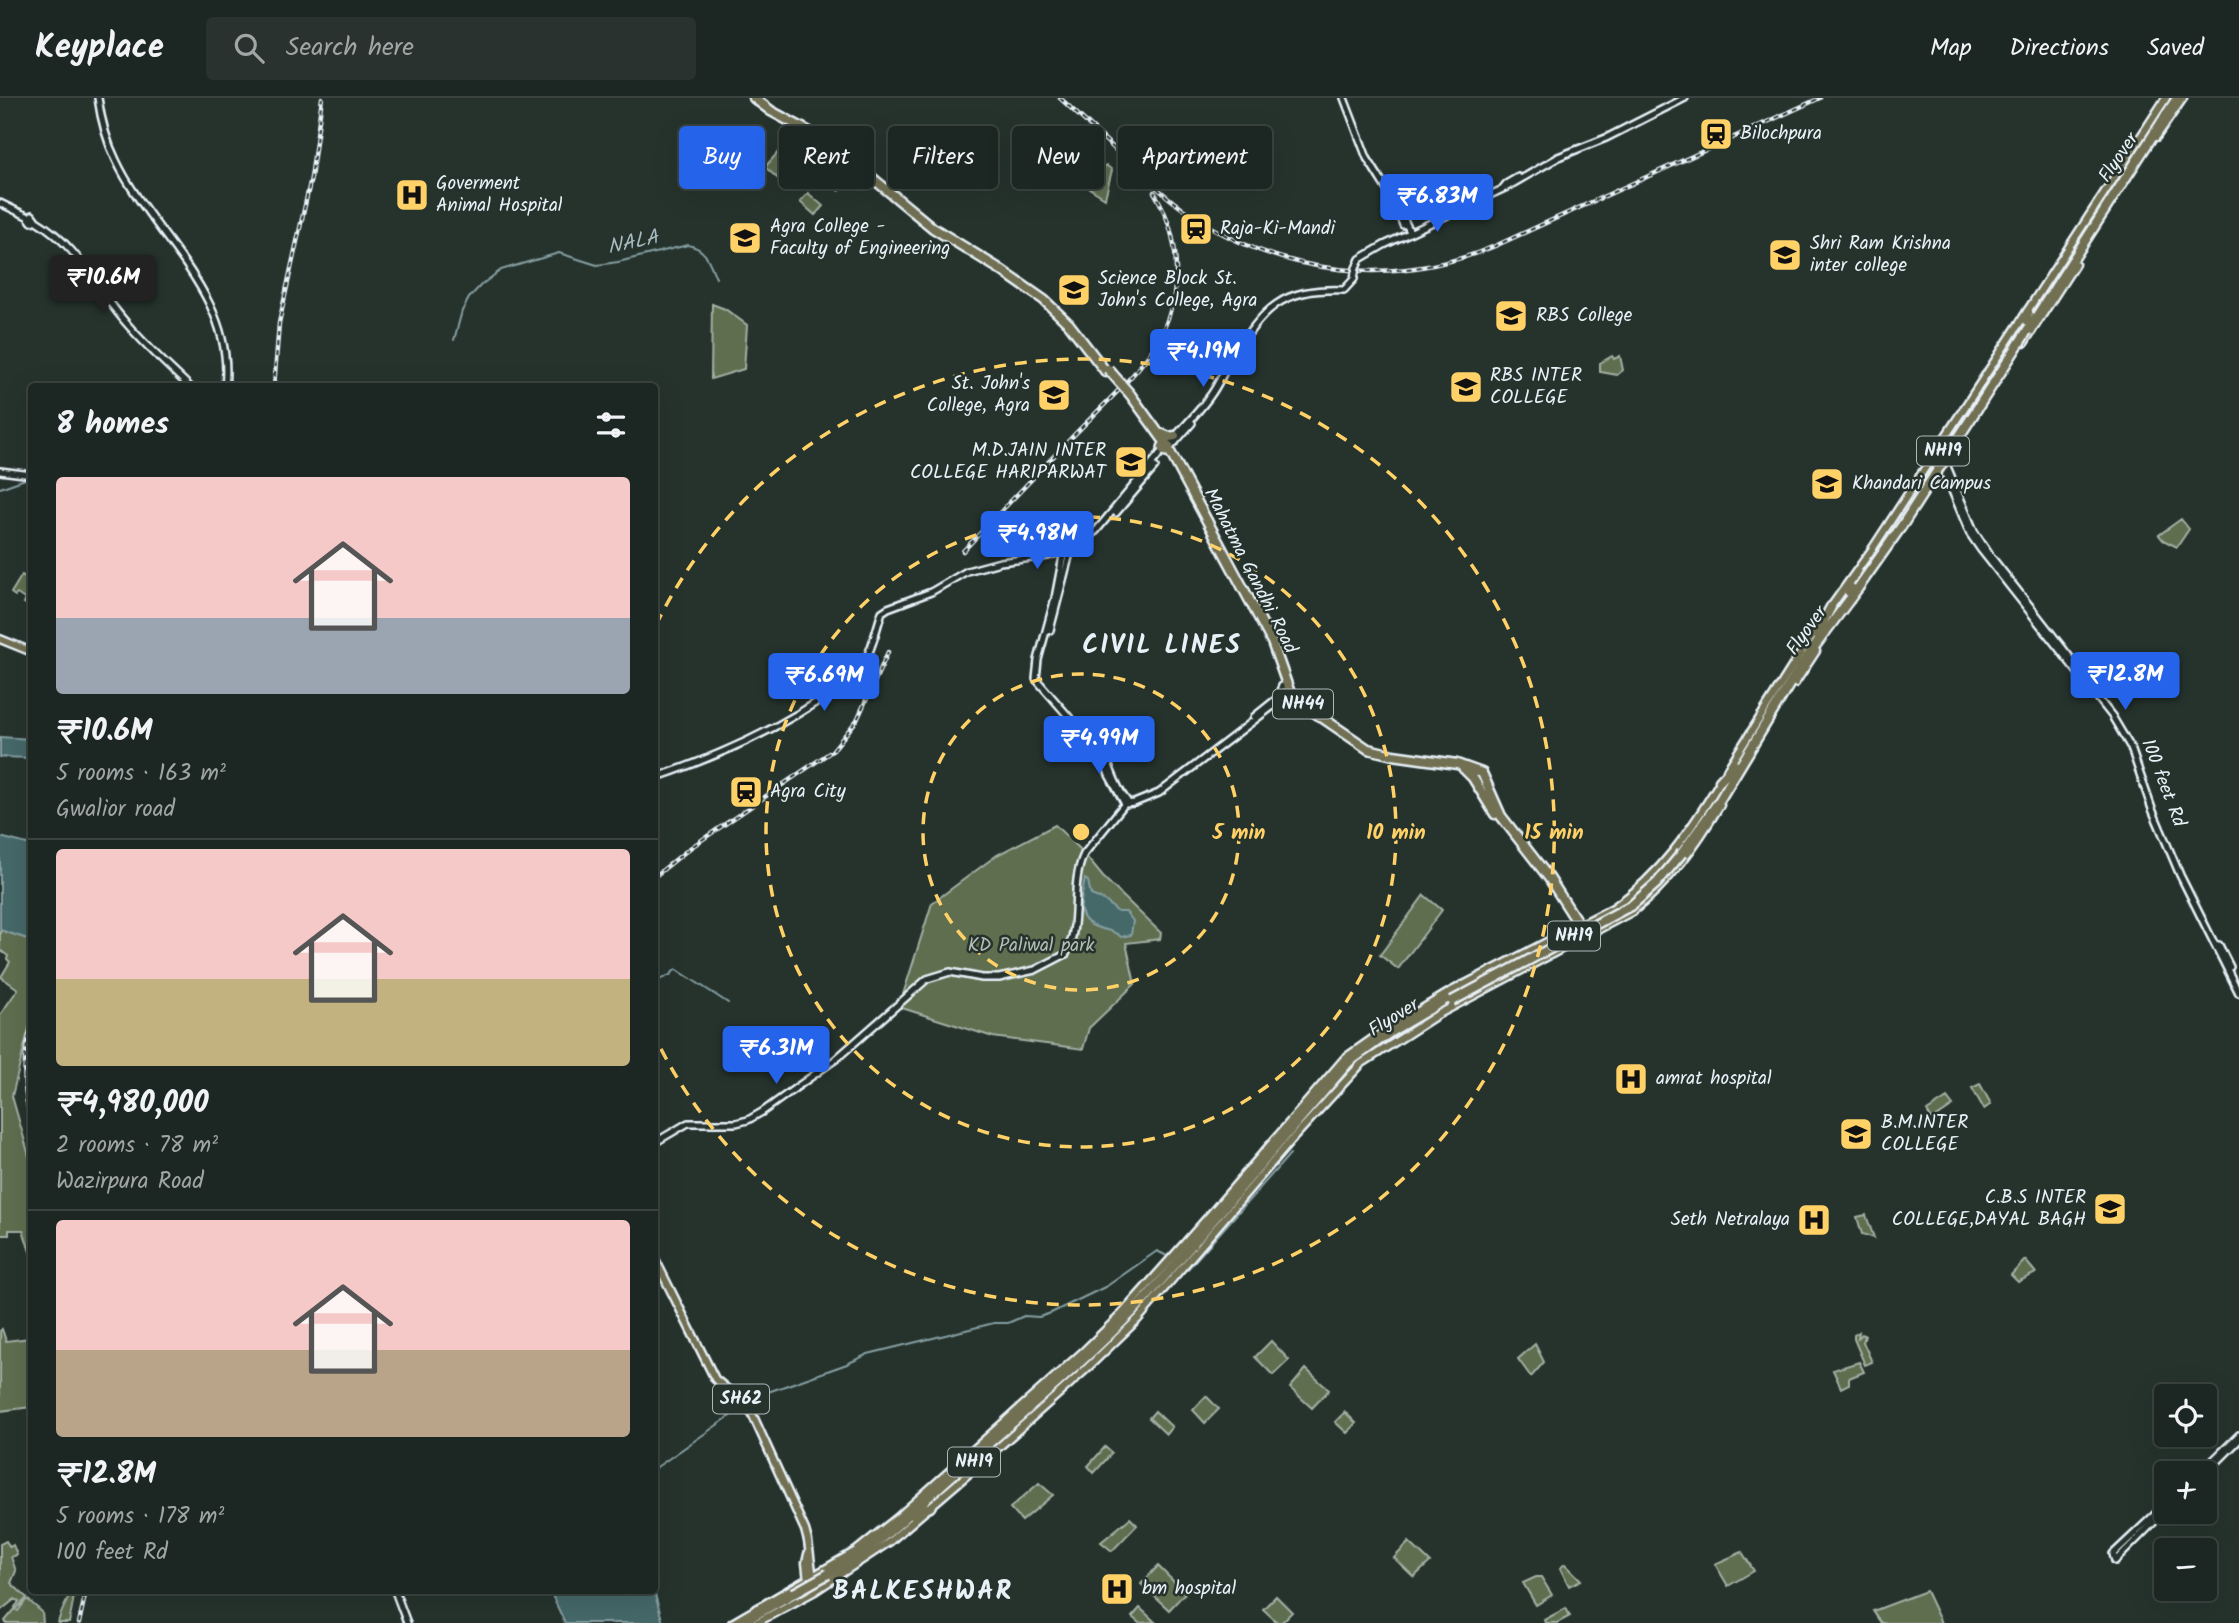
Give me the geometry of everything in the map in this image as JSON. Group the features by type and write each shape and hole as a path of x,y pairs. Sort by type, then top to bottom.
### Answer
{"highway":[{"name":"Mahatma Gandhi Road","path":"754,98 771,111 836,147 933,228 1046,301 1069,324 1159,432 1272,642 1288,693"},
{"name":"Mahatma Gandhi Road","path":"760,98 773,109 837,143 935,224 1047,296 1071,321 1107,371"},
{"name":"Flyover","path":"1822,627 1862,575 2167,106 2180,98"},
{"name":"Flyover","path":"1451,999 1462,988 1621,907 1651,884 1678,852 1719,801 1801,665 1903,524 2028,318 2180,98"},
{"path":"2028,318 2039,318 2065,278"},
{"name":"Mahatma Gandhi Road","path":"1129,395 1167,449"},
{"path":"1159,432 1167,437 1175,436"},
{"path":"1822,627 1831,607"},
{"name":"NH19","path":"1731,772 1822,627"},
{"name":"NH44","path":"1288,693 1368,749 1457,764 1486,778 1485,791 1549,878 1572,929"},
{"name":"Flyover","path":"1109,1339 1350,1064 1451,999 1632,905 1657,883 1731,772"},
{"path":"1720,781 1731,772"},
{"name":"NH19","path":"827,1577 876,1542 1109,1339"},
{"name":"NH19","path":"741,1623 827,1577 887,1538 1109,1339"},
{"path":"986,1438 1007,1427"},
{"path":"973,1470 989,1449"},
{"path":"913,1515 930,1507"},
{"name":"NH19","path":"749,1623 797,1593"}],"main road":[{"path":"98,98 102,121 117,163 204,293 214,314 226,353 225,383"},
{"path":"1344,98 1367,158 1409,233"},
{"path":"1167,449 1201,410 1248,335 1278,302 1311,291 1344,290 1354,279 1360,259 1502,189 1506,184 1559,157 1683,98"},
{"path":"756,1623 797,1593 810,1579 827,1577 892,1540 1121,1338 1361,1064 1437,1015 1633,911 1651,897 1678,868 1703,834 1797,678 1945,466 2105,214 2167,106"},
{"path":"732,1623 797,1593 813,1592 856,1550 897,1518 1086,1350 1121,1315 1345,1058 1386,1030 1589,920 1636,891 1678,852 1789,669 2028,318 2094,206 2167,106"},
{"path":"0,203 55,232 69,245 128,325 186,383"},
{"path":"658,777 696,763 805,710 859,670 871,648 884,610 931,592 967,571 1067,552 1103,528 1149,476 1175,436 1201,410"},
{"path":"1934,453 1945,466 1970,534 2112,716 2127,740 2180,876 2239,993"},
{"name":"100 feet Rd","path":"1945,466 1974,531 2119,722 2132,743 2182,872 2239,986"},
{"path":"0,473 28,476"},
{"path":"1067,552 1039,678 1098,743 1126,802"},
{"path":"0,638 28,648"},
{"path":"658,1141 688,1123 736,1122 748,1120 762,1112 836,1059 927,979 950,972 999,978 1035,970 1066,954 1074,933 1075,878 1080,863 1084,854 1126,802 1157,792 1288,693"},
{"path":"1276,702 1288,693"},
{"path":"1589,920 1595,932"},
{"path":"1570,945 1572,929"},
{"name":"SH62","path":"658,1265 713,1376 751,1411 805,1530 813,1592"},
{"path":"2213,1461 2239,1438"},
{"path":"2217,1461 2239,1438"},
{"path":"2154,1515 2113,1554 2115,1560 2154,1522"},
{"path":"398,1594 408,1623"}],"green space":[{"path":"779,151 779,180 765,167"},
{"path":"1106,165 1112,170 1105,198 1091,189 1104,189"},
{"path":"808,193 823,206 815,215 800,202"},
{"path":"712,304 725,309 747,325 744,369 711,379"},
{"path":"1612,356 1614,359 1620,356 1623,370 1617,375 1600,372 1600,363"},
{"path":"2181,519 2189,529 2177,547 2159,535"},
{"path":"22,575 28,579 28,606 24,603 26,600 11,593"},
{"name":"KD Paliwal park","path":"1055,825 1103,877 1161,933 1160,939 1126,943 1135,984 1089,1028 1083,1049 993,1037 899,1007 932,903 997,855"},
{"path":"1424,895 1442,910 1398,969 1380,955"},
{"path":"0,930 28,939 28,1032 12,1096 28,1152 28,1246 23,1230 9,1230 9,1235 0,1235 0,1015 18,989 1,977 10,962 8,956 0,950"},
{"path":"1980,1084 1991,1104 1984,1109 1972,1088"},
{"path":"1947,1098 1953,1106 1932,1120 1927,1111"},
{"path":"1866,1215 1874,1238 1862,1234 1857,1217"},
{"path":"2025,1260 2036,1273 2018,1282 2011,1275"},
{"path":"2,1329 6,1341 28,1338 28,1407 0,1411"},
{"path":"1859,1332 1858,1338 1862,1334 1865,1336 1863,1342 1872,1362 1865,1365 1854,1339 1854,1335"},
{"path":"1271,1341 1289,1360 1273,1375 1255,1357"},
{"path":"1535,1344 1544,1362 1531,1377 1518,1359"},
{"path":"1859,1362 1864,1372 1849,1378 1849,1384 1841,1388 1833,1370"},
{"path":"1306,1369 1329,1390 1312,1408 1290,1388"},
{"path":"1206,1396 1219,1409 1205,1423 1193,1410"},
{"path":"1155,1411 1172,1427 1166,1434 1149,1418"},
{"path":"1345,1412 1356,1423 1347,1433 1335,1422"},
{"path":"1105,1447 1112,1453 1094,1473 1088,1466"},
{"path":"1039,1483 1053,1495 1022,1521 1010,1508"},
{"path":"1130,1518 1137,1525 1112,1551 1101,1542"},
{"path":"6,1541 10,1547 13,1545 17,1555 11,1557 16,1571 11,1583 27,1598 17,1608 15,1607 19,1602 15,1599 0,1611 0,1544"},
{"path":"1409,1542 1430,1562 1414,1577 1394,1558"},
{"path":"1742,1552 1754,1571 1728,1586 1715,1564"},
{"path":"1565,1564 1581,1580 1569,1586 1560,1568"},
{"path":"1158,1566 1185,1593 1169,1610 1141,1584"},
{"path":"1541,1577 1552,1595 1536,1605 1523,1583"},
{"path":"1926,1591 1941,1623 1881,1623 1873,1611"},
{"path":"70,1594 74,1594 69,1623 58,1623"},
{"path":"1276,1596 1292,1612 1281,1623 1263,1609"},
{"path":"27,1599 42,1612 43,1623 6,1623 15,1609 18,1611"},
{"path":"1140,1608 1155,1622 1139,1623 1132,1617"},
{"path":"1566,1608 1570,1616 1557,1623 1545,1623 1544,1620"}],"water":[{"path":"0,737 28,739 28,758 0,757"},
{"path":"0,837 28,844 28,939 0,930"},
{"path":"1085,879 1088,881 1091,895 1104,900 1118,912 1126,912 1133,921 1131,935 1121,937 1085,920 1081,901"},
{"path":"551,1594 655,1594 663,1623 565,1623"}],"waterway":[{"name":"NALA","path":"454,340 462,311 481,285 501,270 559,253 597,265 688,245 703,253 716,278"},
{"path":"0,488 28,478"},
{"path":"658,980 676,969 728,1003"},
{"path":"1184,1270 1187,1270 1290,1154"},
{"path":"749,1403 768,1392 868,1354 994,1323 1008,1323 1024,1316 1039,1317 1051,1313 1107,1286 1157,1251 1169,1257"},
{"path":"658,1466 743,1407"}],"railway":[{"path":"274,383 279,323 311,178 322,98"},
{"path":"1060,98 1118,152"},
{"path":"1158,189 1193,216 1264,252 1302,263 1340,269 1379,271 1418,267 1457,259 1495,246 1820,98"},
{"path":"963,551 1124,385 1150,353 1161,334 1174,294 1175,252 1171,231 1154,192"},
{"path":"658,874 690,848 832,751 857,720 888,652"},
{"path":"28,1038 24,1076 28,1105"},
{"path":"79,1623 85,1594"}],"place":[{"name":"Bilochpura","path":"1716,134"},
{"name":"Goverment Animal Hospital","path":"412,195"},
{"name":"Raja-Ki-Mandi","path":"1196,229"},
{"name":"Agra College - Faculty of Engineering","path":"745,238"},
{"name":"Shri Ram Krishna inter college","path":"1785,255"},
{"name":"Science Block St. John's College, Agra","path":"1074,290"},
{"name":"RBS College","path":"1511,316"},
{"name":"RBS INTER COLLEGE","path":"1466,387"},
{"name":"St. John's College, Agra","path":"1054,395"},
{"name":"M.D.JAIN INTER COLLEGE HARIPARWAT","path":"1131,462"},
{"name":"Khandari Campus","path":"1827,484"},
{"name":"Agra City","path":"746,792"},
{"name":"amrat hospital","path":"1631,1079"},
{"name":"B.M.INTER COLLEGE","path":"1856,1134"},
{"name":"C.B.S INTER COLLEGE,DAYAL BAGH","path":"2110,1209"},
{"name":"Seth Netralaya","path":"1814,1220"},
{"name":"bm hospital","path":"1117,1589"}],"district":[{"name":"CIVIL LINES","path":"1162,646"},
{"name":"BALKESHWAR","path":"923,1592"}]}
